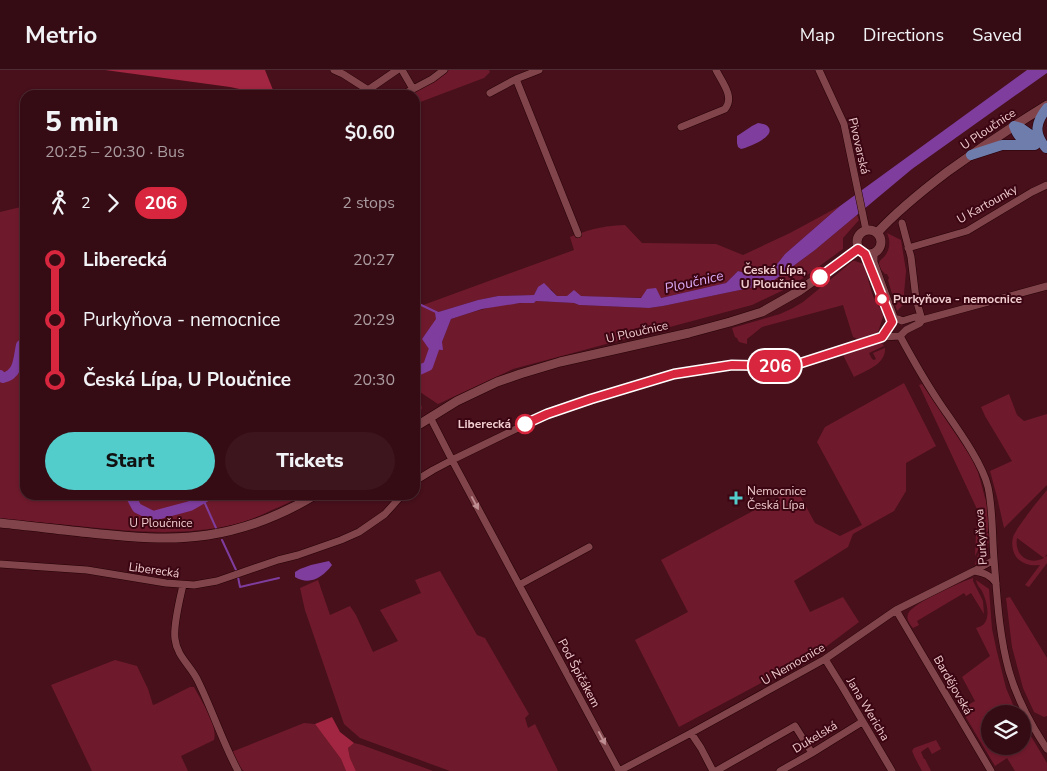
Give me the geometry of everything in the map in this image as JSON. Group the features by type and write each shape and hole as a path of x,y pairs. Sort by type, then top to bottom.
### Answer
{"main road":[{"name":"U Ploučnice","path":"877,233 899,210 970,155 1047,107"},
{"path":"1043,146 1038,134 1037,125 1047,107"},
{"path":"1014,126 1021,139 1043,146"},
{"path":"970,155 1002,145 1043,146"},
{"path":"866,230 877,233 881,240 880,248 866,252 856,242 862,232 866,230"},
{"name":"U Ploučnice","path":"420,423 457,401 497,382 520,374 560,362 689,333 762,312 866,252"},
{"name":"U Ploučnice","path":"0,523 150,538 183,538 244,527 276,516 306,500"}],"street":[{"path":"334,70 346,72 368,90 397,70"},
{"path":"402,70 413,89 444,70"},
{"path":"490,93 516,79 539,70"},
{"path":"681,127 725,109 728,105 730,99 728,93 716,70"},
{"name":"Pivovarská","path":"820,70 844,124 866,230"},
{"path":"516,79 578,234"},
{"name":"U Kartounky","path":"908,248 968,231 1047,185"},
{"path":"902,223 911,257 916,299 922,320"},
{"path":"866,252 874,262 894,322"},
{"path":"420,478 432,470 547,414 591,399 674,374 732,365 772,366 801,363 882,337 897,336 905,333 906,330 922,320 1047,286"},
{"path":"882,337 894,322 915,317 922,320"},
{"path":"894,322 906,326 906,330"},
{"name":"Purkyňova","path":"894,322 890,332 897,336 952,421 986,481 990,505 1001,636 1016,693 1028,718 1047,749"},
{"name":"Pod Špičákem","path":"430,416 619,771"},
{"name":"Liberecká","path":"0,564 86,570 156,582 194,585 217,581 341,540 359,532 385,514 398,500"},
{"name":"U Nemocnice","path":"974,571 988,556 993,545"},
{"path":"519,585 589,547"},
{"name":"U Nemocnice","path":"619,771 825,659 896,610 994,560"},
{"path":"974,571 987,574 996,583"},
{"path":"183,585 174,636 178,652 196,678 230,757 238,771"},
{"name":"Bardějovská","path":"896,610 991,771"},
{"name":"Jana Wericha","path":"825,659 892,771"},
{"name":"Dukelská","path":"780,771 862,722"},
{"path":"692,733 714,771 795,726 812,753"}],"shaded area":[{"path":"105,70 265,70 273,90 244,90"},
{"path":"449,70 489,70 490,72 484,78 420,102 420,90 418,90"},
{"path":"1027,70 1047,70 1047,73 912,169 815,250 769,284 649,308 536,301 534,303 520,303 482,309 451,319 442,342 443,350 429,349 422,339 436,319 435,313 498,296 534,295 538,287 544,283 557,296 567,296 574,290 581,296 641,298 647,289 656,288 661,298 726,283 738,271 757,276 763,274 774,268 785,254 840,206"},
{"path":"758,123 764,124 769,128 768,135 749,146 741,149 738,147 737,136"},
{"path":"840,206 785,254 774,268 757,276 738,271 726,283 661,298 557,296 551,289 538,287 534,295 498,296 435,313 437,319 422,339 442,342 451,319 502,305 534,303 536,301 649,308 769,284 815,250 857,215 859,220 843,238 843,249 792,286 752,305 513,369 438,404 420,392 420,306 574,250 570,237 597,228 625,225 642,243 716,244 743,255 790,233"},
{"path":"20,207 20,500 293,500 236,524 181,532 106,529 0,519 0,212"},
{"path":"887,233 901,240 906,271 903,305 897,311 889,278 879,265 889,249"},
{"path":"853,261 864,264 873,296 884,314 878,332 858,339 853,337 843,305 762,327 747,339 747,344 739,342 735,337 732,328 780,314 793,308"},
{"path":"882,343 884,346 869,353 874,360 876,359 873,353 885,348 882,358 875,366 854,377 843,355"},
{"path":"904,383 936,446 906,463 906,491 894,511 853,534 848,547 794,581 810,612 843,597 859,622 819,652 679,727 635,640 688,612 661,560 796,488 815,523 840,536 862,525 817,442 825,427"},
{"path":"922,384 971,457 978,472 987,505 989,528 987,533 989,534 989,539 984,555 975,565 986,534 975,556 977,509 919,385"},
{"path":"1009,394 1017,415 1024,421 1047,414 1047,485 1004,528 990,471 1012,461 981,407"},
{"path":"1047,490 1047,554 1045,557 1047,556 1047,563 1029,587 1025,585 1040,565 1029,565 1018,559 1012,546 1012,540 1028,513","holes":["1017,538 1044,558 1033,561 1023,557 1018,549"]},
{"path":"329,561 332,565 316,579 306,581 295,577 295,572 300,569"},
{"path":"440,571 477,635 485,638 529,714 525,718 528,728 535,724 558,771 450,771 360,738 344,724 305,610 300,588 318,580 330,615 350,606 373,652 398,641 380,610 421,593 415,580"},
{"path":"973,578 983,601 984,614 971,593 966,596 964,593 917,621 919,625 913,628 908,618 911,609 938,593"},
{"path":"976,580 989,589 992,629 1006,688 1013,705 981,705 981,743 961,709 975,701 962,677 990,656 976,628 984,624 987,617 985,598"},
{"path":"1010,597 1047,658 1047,716 1044,717 1034,712 1023,688 1012,647 1006,598"},
{"path":"115,660 137,666 153,705 190,687 194,687 211,720 215,734 214,740 181,756 188,771 92,771 51,685"},
{"path":"332,717 340,732 354,743 348,748 356,771 346,771 341,759 315,724"},
{"path":"304,723 315,724 341,759 346,771 244,771 237,765 229,753"},
{"path":"1031,736 1047,763 1047,771 1015,771 1007,758 995,766 988,755 1031,755"},
{"path":"936,740 941,749 932,754 928,747 921,752 931,771 922,771 912,751 914,748"},
{"path":"354,743 433,771 356,771 348,748"}],"waterway":[{"path":"420,304 438,313"},
{"name":"Ploučnice","path":"420,370 428,366 434,349 435,338"},
{"name":"Ploučnice","path":"0,375 3,378 12,373 17,365 20,350"},
{"name":"Ploučnice","path":"133,500 137,508 153,516 190,506 200,500"},
{"path":"203,500 216,528"},
{"path":"222,540 236,570"},
{"path":"238,577 240,587 279,578"}],"bus line":[{"name":"206","path":"525,424 547,414 591,399 674,374 732,365 749,367 801,363 882,337 892,322 865,254 858,249 820,277"}],"place":[{"name":"Česká Lípa, U Ploučnice","path":"820,277"},
{"name":"Purkyňova - nemocnice","path":"882,299"},
{"name":"Liberecká","path":"525,424"},
{"name":"Nemocnice Česká Lípa","path":"736,498"}]}
